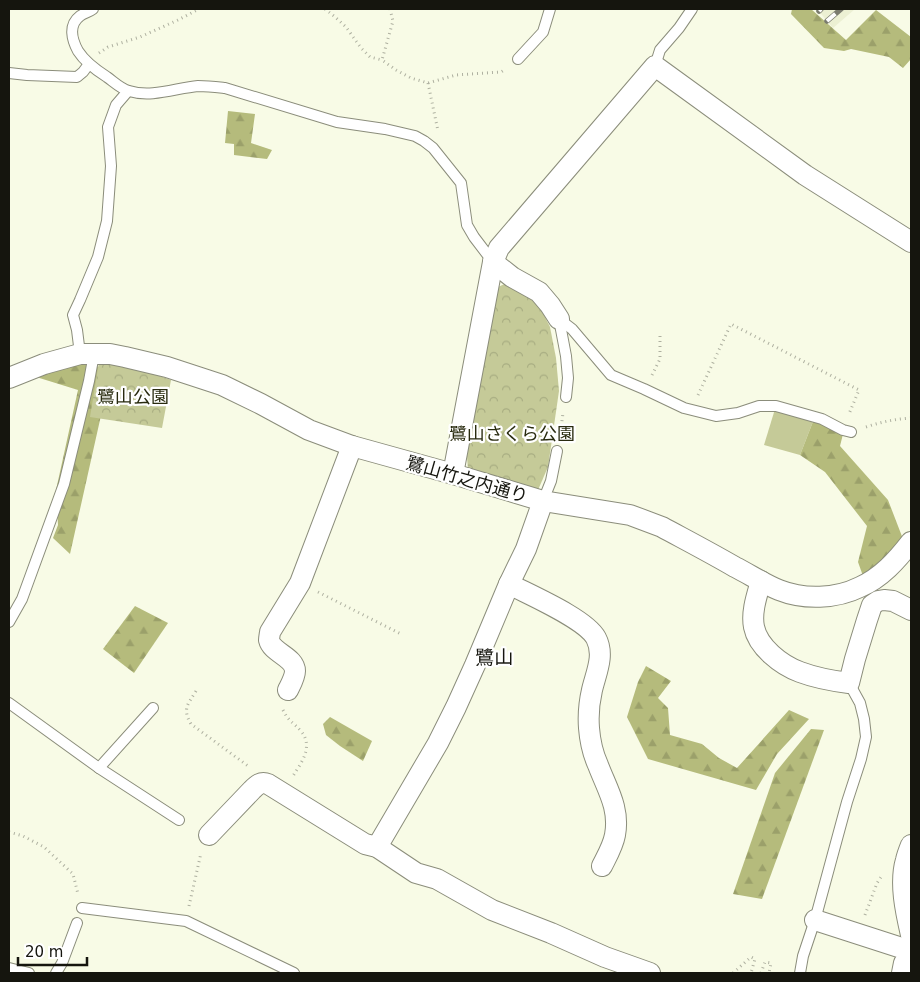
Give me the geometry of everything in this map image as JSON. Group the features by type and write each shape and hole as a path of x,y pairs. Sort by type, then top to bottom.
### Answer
{"street":[{"path":"453,474 493,262 499,248 655,66 805,176 911,242"},
{"path":"493,262 512,277 539,292 559,319"},
{"name":"鷺山竹之内通り","path":"9,378 64,357 87,354 125,356 167,367 207,379 238,392 309,430 352,446 543,501 613,512 645,520 662,527 778,590 806,597 841,594 861,587 894,563 911,542"},
{"path":"288,690 295,673 295,668 291,662 272,646 269,639 270,632 300,583 352,446"},
{"path":"377,847 438,743 526,549 543,501"},
{"path":"761,581 754,608 754,627 760,642 766,650 798,672 823,679 849,683 866,620 872,605 878,601 893,601 911,610"},
{"path":"509,584 583,624 592,632 600,649 600,661 588,716 589,731 592,749 615,806 616,819 612,846 602,866"},
{"path":"205,843 252,790 259,783 264,782 365,844 377,847 416,873 436,879 492,910 605,957 650,973"},
{"path":"911,845 905,861 904,881 905,904 911,935"},
{"path":"815,920 911,951"},
{"path":"902,973 904,962 911,956"}],"lane":[{"path":"518,59 543,32 550,9"},
{"path":"655,66 660,50 692,9"},
{"path":"89,10 79,17 74,24 71,34 75,46 83,59 128,91 154,94 197,86 225,88 337,122 384,129 424,140 433,148 460,183 468,225 474,237 493,262"},
{"path":"9,73 76,77 89,64"},
{"path":"9,622 22,598 64,484 89,381 87,354 73,315 98,257 107,221 112,166 108,127 116,105 128,91"},
{"path":"559,319 572,329 611,375 684,408 716,416 758,406 776,406 822,418 847,431"},
{"path":"559,319 568,378 566,397"},
{"path":"543,501 551,481 557,451"},
{"path":"800,973 803,956 815,920 866,736 860,703 849,683"},
{"path":"9,703 100,768 179,820"},
{"path":"100,768 153,708"},
{"path":"82,908 186,921 294,973"},
{"path":"56,973 63,968 78,923"},
{"path":"9,968 29,973"}],"path":[{"path":"98,53 108,47 140,37 199,9"},
{"path":"325,9 346,27 361,48 370,56 382,60 411,78 428,83 456,75 501,72 518,59"},
{"path":"382,60 393,22 390,9"},
{"path":"692,409 731,324 859,390 847,431"},
{"path":"644,389 660,359 660,336"},
{"path":"557,451 566,397"},
{"path":"847,431 899,418 911,418"},
{"path":"300,583 401,634"},
{"path":"282,792 306,757 307,748 302,732 288,720 283,710 282,704 288,690"},
{"path":"196,691 187,706 188,719 192,724 256,771 264,782"},
{"path":"9,832 23,836 44,847 73,874 82,908"},
{"path":"186,921 205,843"},
{"path":"733,973 751,957 755,959 751,973"},
{"path":"762,973 765,962 771,964 769,973"}],"shaded area":[{"path":"817,9 855,9 833,28"}],"green space":[{"path":"792,9 811,9 846,40 876,10 911,37 911,59 903,68 889,57 851,49 844,51 824,48 791,14"},
{"path":"228,111 255,114 251,143 272,150 267,159 234,155 234,144 225,143"},
{"name":"鷺山さくら公園","path":"509,282 530,294 542,311 550,327 556,358 559,391 548,467 538,490 468,471 467,456 492,306 498,287"},
{"path":"81,360 107,370 102,411 70,554 53,538 58,525 56,490 78,390 33,376"},
{"name":"鷺山公園","path":"99,362 141,369 171,380 162,428 90,417"},
{"path":"775,409 814,419 800,455 764,445"},
{"path":"814,419 843,434 840,446 888,500 903,539 884,559 863,576 858,562 867,526 825,472 800,455"},
{"path":"135,606 168,623 134,673 103,649"},
{"path":"646,666 671,681 658,698 668,708 670,735 702,744 719,758 737,768 789,710 809,719 777,754 756,790 648,759 627,717 638,682"},
{"path":"330,717 372,741 363,761 326,735 323,724"},
{"path":"811,729 824,730 762,899 733,894 775,773"}],"railway":[{"path":"827,21 841,9"}],"district":[{"name":"鷺山","path":"494,657"}]}
